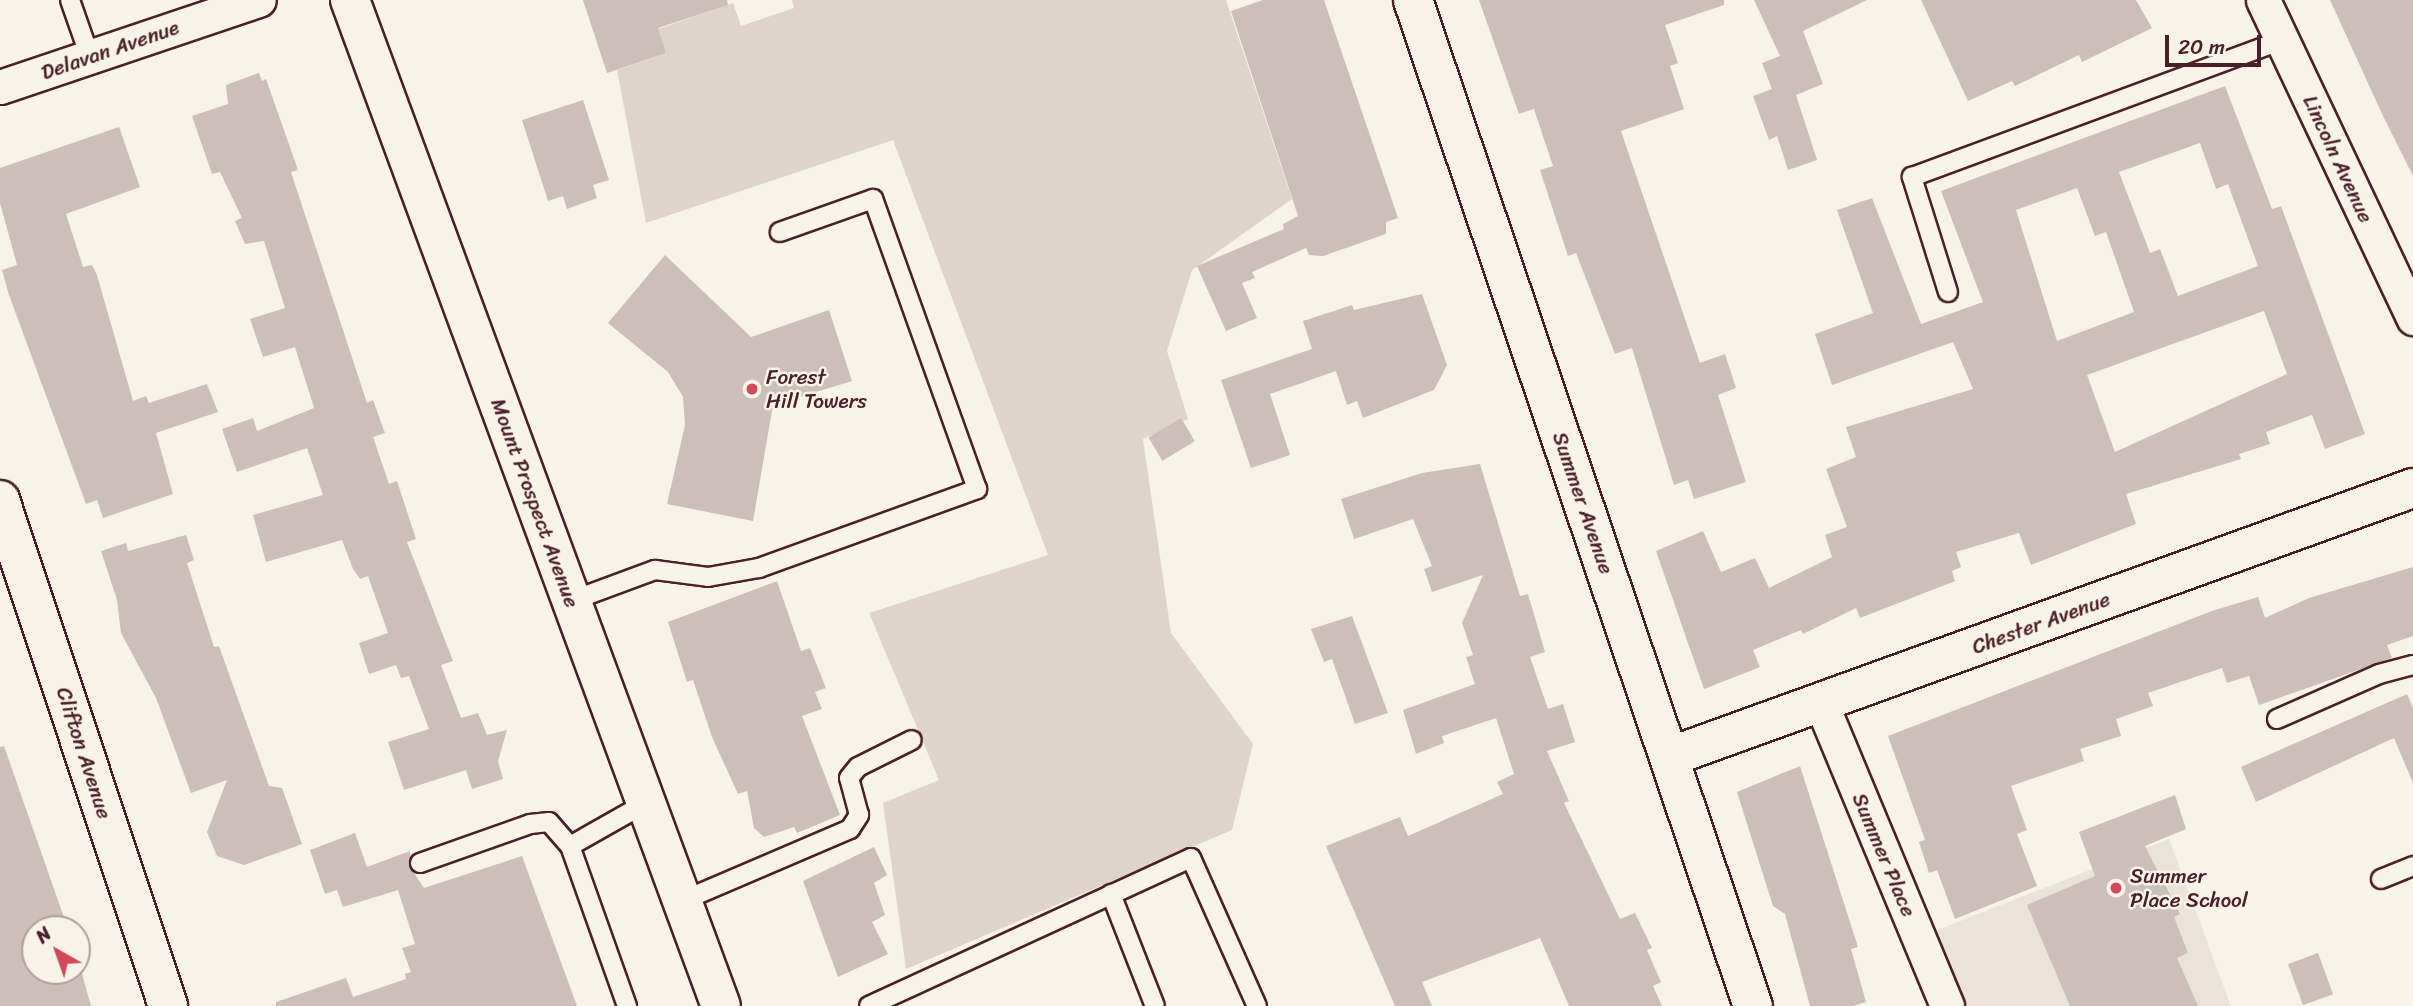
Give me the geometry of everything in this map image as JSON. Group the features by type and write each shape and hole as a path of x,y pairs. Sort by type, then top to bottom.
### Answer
{"street":[{"name":"Delavan Avenue","path":"0,87 259,0"},
{"name":"Mount Prospect Avenue","path":"350,0 721,1006"},
{"name":"Summer Avenue","path":"1413,0 1753,1006"},
{"name":"Lincoln Avenue","path":"2263,0 2413,318"},
{"name":"Chester Avenue","path":"1669,757 2413,488"},
{"name":"Clifton Avenue","path":"0,500 168,1006"},
{"name":"Summer Place","path":"1821,703 1947,1006"}],"lane":[{"path":"70,0 90,57"},
{"path":"1948,292 1912,177 2282,40"},
{"path":"571,601 654,570 708,577 759,568 977,489 873,200 780,232"},
{"path":"2277,719 2379,674 2413,665"},
{"path":"682,901 850,829 859,816 849,778 858,767 912,740"},
{"path":"570,845 646,803"},
{"path":"420,863 530,824 549,822 570,845 627,1006"},
{"path":"869,1006 1192,858 1257,1006"},
{"path":"2381,880 2413,866"},
{"path":"1111,894 1155,1006"}],"shaded area":[{"path":"792,0 1226,0 1292,199 1192,270 1167,351 1188,419 1143,439 1171,633 1253,744 1232,830 906,969 883,803 939,780 869,613 1048,555 893,140 646,223 617,70 666,53 658,29 733,3 741,26 794,8"},
{"name":"Summer Place School","path":"2169,839 2231,1006 1951,1006 1922,936"}],"building":[{"path":"583,0 727,0 728,5 658,28 666,53 607,73"},
{"path":"1263,0 1324,0 1398,218 1386,222 1386,234 1323,256 1309,255 1306,248 1252,272 1255,278 1242,283 1257,318 1226,331 1197,266 1284,229 1283,224 1298,216 1231,11"},
{"path":"1479,0 1724,0 1724,5 1665,25 1678,63 1670,66 1684,109 1621,131 1700,363 1725,354 1736,388 1718,395 1746,482 1694,499 1688,480 1674,485 1632,348 1615,354 1576,253 1568,256 1540,170 1553,166 1534,109 1519,114"},
{"path":"1754,0 1867,0 1803,31 1823,84 1796,95 1817,160 1788,170 1777,136 1769,140 1753,96 1772,89 1762,63 1780,56"},
{"path":"1921,0 2136,0 2152,28 2082,62 2079,55 2015,86 2012,81 1968,101"},
{"path":"2330,0 2413,0 2413,176 2383,116"},
{"path":"259,73 262,81 266,79 298,170 291,172 367,403 373,400 385,433 373,437 389,484 397,481 416,539 407,542 453,661 441,665 461,718 478,713 487,735 507,730 498,761 503,779 472,789 466,770 404,790 388,742 429,729 409,676 401,678 396,665 369,674 359,643 388,633 368,576 360,579 353,569 342,540 266,562 253,515 323,495 307,448 237,472 222,429 253,418 257,431 314,408 295,347 263,357 250,319 285,308 264,241 245,244 235,221 242,218 220,172 212,174 192,116 228,104 226,85"},
{"path":"2225,86 2272,209 2281,206 2365,434 2325,449 2312,415 2266,432 2270,444 2239,454 2241,459 2126,494 2136,524 2031,565 2019,533 1956,552 1961,567 1952,571 1955,581 1860,618 1856,608 1803,634 1801,630 1753,650 1760,667 1704,689 1656,551 1703,531 1721,572 1755,558 1769,588 1832,557 1825,535 1847,527 1826,469 1856,457 1846,427 1973,389 1953,342 1832,385 1815,334 1873,313 1837,210 1872,198 1921,324 1983,302 1941,191","holes":["2200,143 2216,189 2228,184 2258,266 2178,296 2160,249 2150,253 2119,172","2077,188 2095,236 2106,232 2134,312 2057,341 2016,210","2264,311 2287,374 2115,452 2087,375"]},
{"path":"583,100 609,180 593,185 597,198 567,209 563,196 548,201 522,120"},
{"path":"119,127 140,187 66,214 83,267 92,265 97,275 133,401 146,396 149,403 207,384 218,412 156,433 173,494 103,518 97,500 86,504 9,295 2,270 17,265 0,203 0,168"},
{"name":"Forest Hill Towers","path":"665,255 751,337 829,310 852,381 773,405 753,521 667,504 685,425 683,397 668,372 608,323"},
{"path":"1422,294 1447,365 1434,390 1363,418 1357,401 1347,405 1336,371 1270,394 1290,455 1251,468 1221,380 1312,349 1303,321 1352,305 1354,310"},
{"path":"1181,418 1195,441 1162,461 1148,438"},
{"path":"1480,464 1520,596 1528,594 1545,652 1530,657 1548,709 1563,704 1575,742 1547,751 1569,801 1564,803 1620,919 1635,913 1652,948 1647,950 1661,982 1653,986 1662,1006 1569,1006 1540,938 1422,982 1432,1006 1395,1006 1326,846 1400,817 1408,836 1503,794 1497,782 1514,774 1496,718 1442,736 1444,743 1416,754 1403,710 1475,684 1466,657 1473,655 1462,623 1483,575 1432,592 1424,569 1432,566 1413,519 1354,539 1341,499 1422,473"},
{"path":"186,535 194,560 187,563 214,647 219,646 269,786 282,788 302,844 244,865 217,856 207,832 227,780 191,793 156,698 121,633 117,600 101,551 126,543 128,551"},
{"path":"2413,567 2413,636 2387,645 2392,658 2259,705 2249,676 2227,683 2222,668 2186,680 2148,693 2153,706 2116,719 2121,736 2080,749 2084,761 2011,786 2027,830 2017,834 2037,886 1955,919 1937,870 1929,873 1919,842 1925,840 1888,736 2212,611 2258,597 2265,618 2309,598"},
{"path":"777,581 801,651 810,648 826,688 815,692 822,709 802,716 840,815 797,833 794,827 764,837 754,828 747,791 738,794 712,737 693,680 687,682 668,622"},
{"path":"1352,616 1388,713 1355,724 1332,659 1324,662 1311,629"},
{"path":"2407,694 2413,708 2413,783 2394,738 2256,802 2241,767"},
{"path":"4,746 63,915 21,915 21,985 85,985 91,1006 0,1006 0,747"},
{"path":"1800,766 1858,947 1851,949 1866,1002 1853,1006 1810,1006 1785,914 1773,906 1737,792"},
{"path":"2175,795 2186,829 2145,846 2180,914 2174,917 2188,953 2177,958 2198,1006 2070,1006 2027,905 2095,876 2079,832"},
{"path":"355,833 367,867 410,851 410,867 424,888 522,856 577,1006 276,1006 276,1002 346,978 353,997 406,979 405,974 411,972 402,948 415,944 398,890 343,907 337,890 325,894 310,850"},
{"path":"874,847 887,875 874,883 885,915 872,922 888,954 838,977 803,881"},
{"path":"2318,953 2333,994 2303,1005 2288,964"}],"place":[{"name":"Forest Hill Towers","path":"752,389"},
{"name":"Summer Place School","path":"2116,888"}]}
